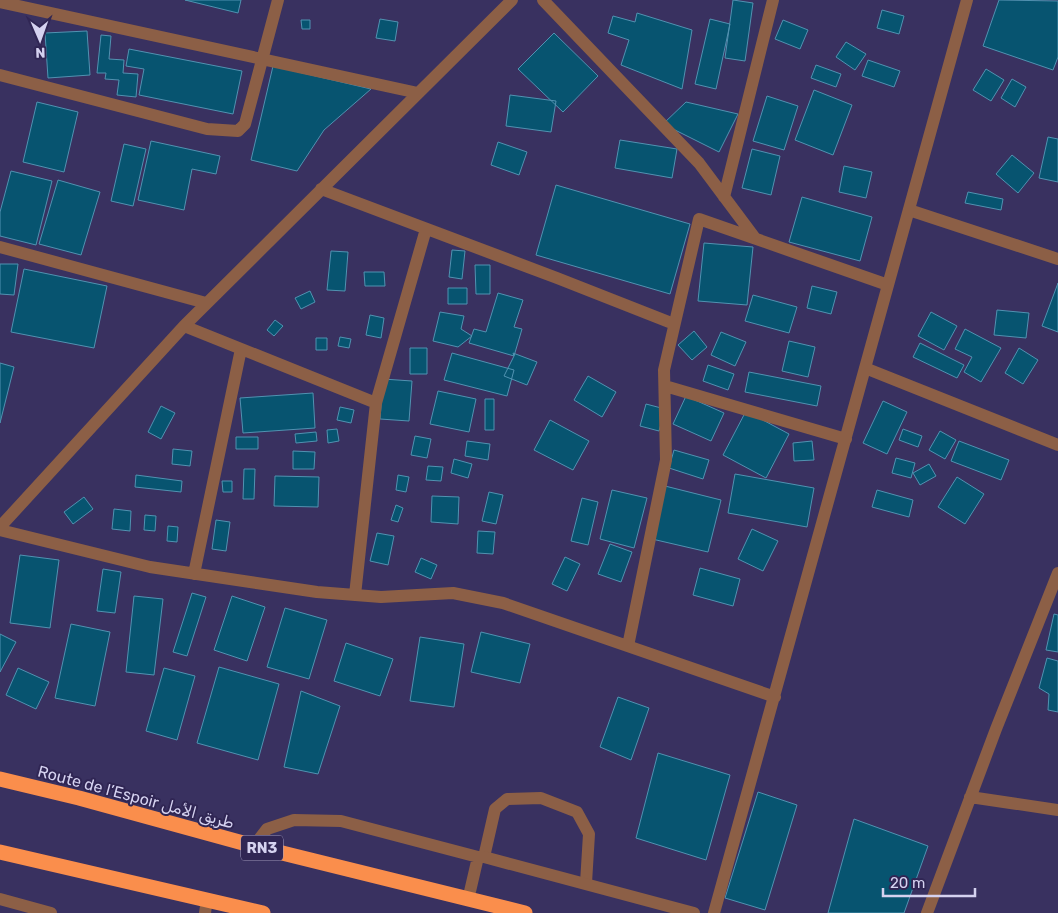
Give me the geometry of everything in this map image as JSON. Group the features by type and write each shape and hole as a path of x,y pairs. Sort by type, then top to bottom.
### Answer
{"highway":[{"name":"Route de l’Espoir طريق الأمل","path":"0,779 79,798 254,846 525,913"},
{"path":"0,852 206,906 264,913"}],"street":[{"path":"0,75 207,129 238,131 245,124 278,0"},
{"path":"512,0 184,326 0,528 150,567 194,574 317,592 381,597 453,593 503,603 775,697"},
{"path":"543,0 700,163 755,238"},
{"path":"724,197 774,0"},
{"path":"714,913 967,0"},
{"path":"0,2 418,93"},
{"path":"321,189 674,324"},
{"path":"909,210 1058,259"},
{"path":"628,646 666,460 664,370 699,219 888,285"},
{"path":"355,595 376,402 426,228"},
{"path":"0,247 206,304"},
{"path":"184,326 376,402"},
{"path":"194,574 241,349"},
{"path":"866,368 1058,445"},
{"path":"665,386 846,439"},
{"path":"927,913 1058,573"},
{"path":"468,900 495,810 507,799 541,798 577,812 589,834 586,883"},
{"path":"970,798 1058,810"},
{"path":"254,846 267,829 294,820 341,822 586,883 694,913"},
{"path":"0,899 51,913"}],"building":[{"path":"185,0 241,0 238,13"},
{"path":"733,0 753,3 745,61 725,58"},
{"path":"999,0 1058,1 1058,57 1053,70 983,46"},
{"path":"882,10 904,16 899,34 877,28"},
{"path":"637,13 692,30 682,89 621,65 629,40 608,33 613,16 635,22"},
{"path":"380,19 398,22 395,41 376,38"},
{"path":"710,19 730,24 716,89 695,84"},
{"path":"301,20 310,20 310,29 302,29"},
{"path":"783,20 808,30 800,49 775,39"},
{"path":"87,31 90,75 48,78 45,33"},
{"path":"554,33 598,76 563,112 518,69"},
{"path":"101,35 111,36 109,59 124,60 123,73 138,74 136,97 117,95 119,80 105,79 106,73 97,73"},
{"path":"846,42 866,54 855,70 836,57"},
{"path":"129,49 242,71 233,114 139,95 144,69 126,66"},
{"path":"868,60 900,71 894,87 862,76"},
{"path":"816,65 841,74 836,87 811,78"},
{"path":"273,66 371,89 324,130 297,171 251,160"},
{"path":"986,69 1004,80 991,101 973,90"},
{"path":"1012,79 1026,87 1015,107 1001,98"},
{"path":"814,90 852,105 833,155 795,140"},
{"path":"510,95 556,101 551,132 506,126"},
{"path":"767,96 798,106 784,150 753,141"},
{"path":"37,102 78,112 64,172 23,162"},
{"path":"686,102 738,114 719,152 663,124"},
{"path":"1048,137 1058,139 1058,182 1039,178"},
{"path":"620,140 677,149 672,178 615,168"},
{"path":"151,141 220,156 216,174 192,169 184,210 138,200"},
{"path":"498,142 527,152 519,175 491,165"},
{"path":"124,144 146,149 133,206 111,201"},
{"path":"752,149 780,156 771,195 742,188"},
{"path":"1012,155 1034,173 1018,193 996,174"},
{"path":"844,166 872,172 866,198 839,192"},
{"path":"11,171 52,181 36,245 0,236 0,212"},
{"path":"58,180 100,192 81,255 39,244"},
{"path":"556,185 690,224 670,294 536,255"},
{"path":"968,192 1003,199 1001,210 965,203"},
{"path":"802,197 872,217 860,261 789,242"},
{"path":"704,243 753,247 747,305 698,301"},
{"path":"452,250 465,251 462,279 449,277"},
{"path":"331,251 348,252 345,291 327,290"},
{"path":"0,264 18,264 14,295 0,294"},
{"path":"475,265 490,265 490,294 476,294"},
{"path":"24,269 107,286 94,348 11,332"},
{"path":"364,272 384,272 385,286 365,286"},
{"path":"1058,283 1058,332 1042,326"},
{"path":"812,286 837,292 831,314 807,308"},
{"path":"448,288 467,288 467,304 448,304"},
{"path":"310,291 315,302 301,309 295,298"},
{"path":"498,293 523,300 514,327 522,329 514,356 469,343 474,329 486,332"},
{"path":"753,295 797,307 789,333 745,321"},
{"path":"997,310 1029,313 1026,338 994,335"},
{"path":"440,312 464,316 461,329 472,336 458,347 433,341"},
{"path":"931,312 957,326 944,350 918,336"},
{"path":"370,315 384,318 381,338 366,335"},
{"path":"275,320 283,326 274,336 267,330"},
{"path":"965,329 1001,348 981,382 964,372 972,357 955,349"},
{"path":"694,331 707,347 692,360 678,345"},
{"path":"721,332 746,342 735,366 711,355"},
{"path":"340,337 351,339 349,348 338,346"},
{"path":"316,338 327,338 327,350 316,350"},
{"path":"789,341 815,347 808,377 782,371"},
{"path":"920,343 964,365 957,378 913,357"},
{"path":"410,348 427,348 427,374 410,374"},
{"path":"1019,348 1038,360 1023,384 1005,373"},
{"path":"452,353 514,370 507,396 444,380"},
{"path":"513,353 537,362 527,385 504,376 514,356"},
{"path":"0,363 14,367 0,423"},
{"path":"708,365 734,374 728,390 703,381"},
{"path":"749,372 821,386 817,406 745,392"},
{"path":"588,376 616,392 602,417 574,400"},
{"path":"383,379 412,381 409,421 380,419"},
{"path":"438,391 476,399 469,432 430,424"},
{"path":"313,393 315,428 243,433 240,398"},
{"path":"686,396 724,413 711,441 673,424"},
{"path":"485,399 494,399 494,430 485,430"},
{"path":"883,401 907,412 887,454 863,443"},
{"path":"646,404 665,409 659,431 640,426"},
{"path":"161,406 175,413 161,439 148,432"},
{"path":"340,407 354,410 351,423 337,420"},
{"path":"746,411 789,434 766,478 723,455"},
{"path":"550,420 589,441 573,470 534,450"},
{"path":"337,429 339,441 328,443 327,430"},
{"path":"903,429 922,436 918,447 899,440"},
{"path":"940,431 956,440 945,459 929,450"},
{"path":"316,432 317,441 296,443 295,434"},
{"path":"415,436 431,439 427,458 411,455"},
{"path":"236,437 258,437 258,449 236,449"},
{"path":"467,441 490,444 488,460 465,456"},
{"path":"812,441 814,460 794,461 793,443"},
{"path":"959,441 1009,460 1001,480 951,461"},
{"path":"173,449 192,451 190,466 172,464"},
{"path":"674,450 709,460 703,479 669,468"},
{"path":"293,451 315,452 314,469 293,469"},
{"path":"896,458 915,463 911,478 892,473"},
{"path":"454,459 472,464 468,478 451,473"},
{"path":"929,464 936,476 920,485 913,473"},
{"path":"428,466 443,467 441,481 426,480"},
{"path":"244,469 255,469 254,499 243,499"},
{"path":"735,474 814,488 807,527 728,513"},
{"path":"136,475 182,481 181,492 135,487"},
{"path":"398,475 409,477 406,492 396,490"},
{"path":"275,476 319,477 318,507 274,506"},
{"path":"957,477 984,494 965,524 938,507"},
{"path":"222,481 232,481 232,492 223,492"},
{"path":"665,486 721,500 708,552 652,539"},
{"path":"612,490 647,498 634,548 600,539"},
{"path":"877,490 913,500 909,517 872,507"},
{"path":"489,492 503,495 496,524 482,521"},
{"path":"432,496 459,497 458,524 431,522"},
{"path":"84,497 93,509 73,524 64,512"},
{"path":"582,498 598,502 588,545 571,541"},
{"path":"396,505 403,508 398,522 391,520"},
{"path":"114,509 131,511 130,531 112,529"},
{"path":"145,515 156,516 155,531 144,530"},
{"path":"216,520 230,522 226,551 212,549"},
{"path":"168,526 178,527 177,542 167,541"},
{"path":"752,529 778,541 763,571 738,559"},
{"path":"478,531 495,532 493,554 477,553"},
{"path":"377,533 394,536 388,565 370,561"},
{"path":"610,544 632,552 621,582 598,574"},
{"path":"20,555 59,560 50,628 10,623"},
{"path":"565,557 580,564 567,591 552,584"},
{"path":"421,558 437,565 431,579 415,572"},
{"path":"700,568 740,579 733,606 693,595"},
{"path":"103,569 121,572 115,613 97,611"},
{"path":"192,593 206,597 187,656 173,652"},
{"path":"134,596 163,599 154,675 126,672"},
{"path":"232,596 265,607 247,661 214,650"},
{"path":"285,608 327,620 309,679 267,667"},
{"path":"1054,614 1058,615 1058,652 1046,650"},
{"path":"71,624 110,632 95,706 55,698"},
{"path":"481,632 530,644 520,683 471,672"},
{"path":"0,634 16,642 0,672"},
{"path":"420,637 464,644 454,707 410,701"},
{"path":"346,643 393,659 380,696 334,681"},
{"path":"1047,658 1058,661 1058,712 1048,710 1049,694 1039,688"},
{"path":"219,667 279,684 258,760 197,743"},
{"path":"18,668 49,682 36,709 6,695"},
{"path":"164,668 195,676 177,740 146,731"},
{"path":"301,691 340,706 318,774 284,767"},
{"path":"618,697 649,708 631,760 600,747"},
{"path":"658,753 730,775 706,860 636,838"},
{"path":"758,792 797,805 765,910 725,898"},
{"path":"854,819 928,846 904,913 828,913"}]}
